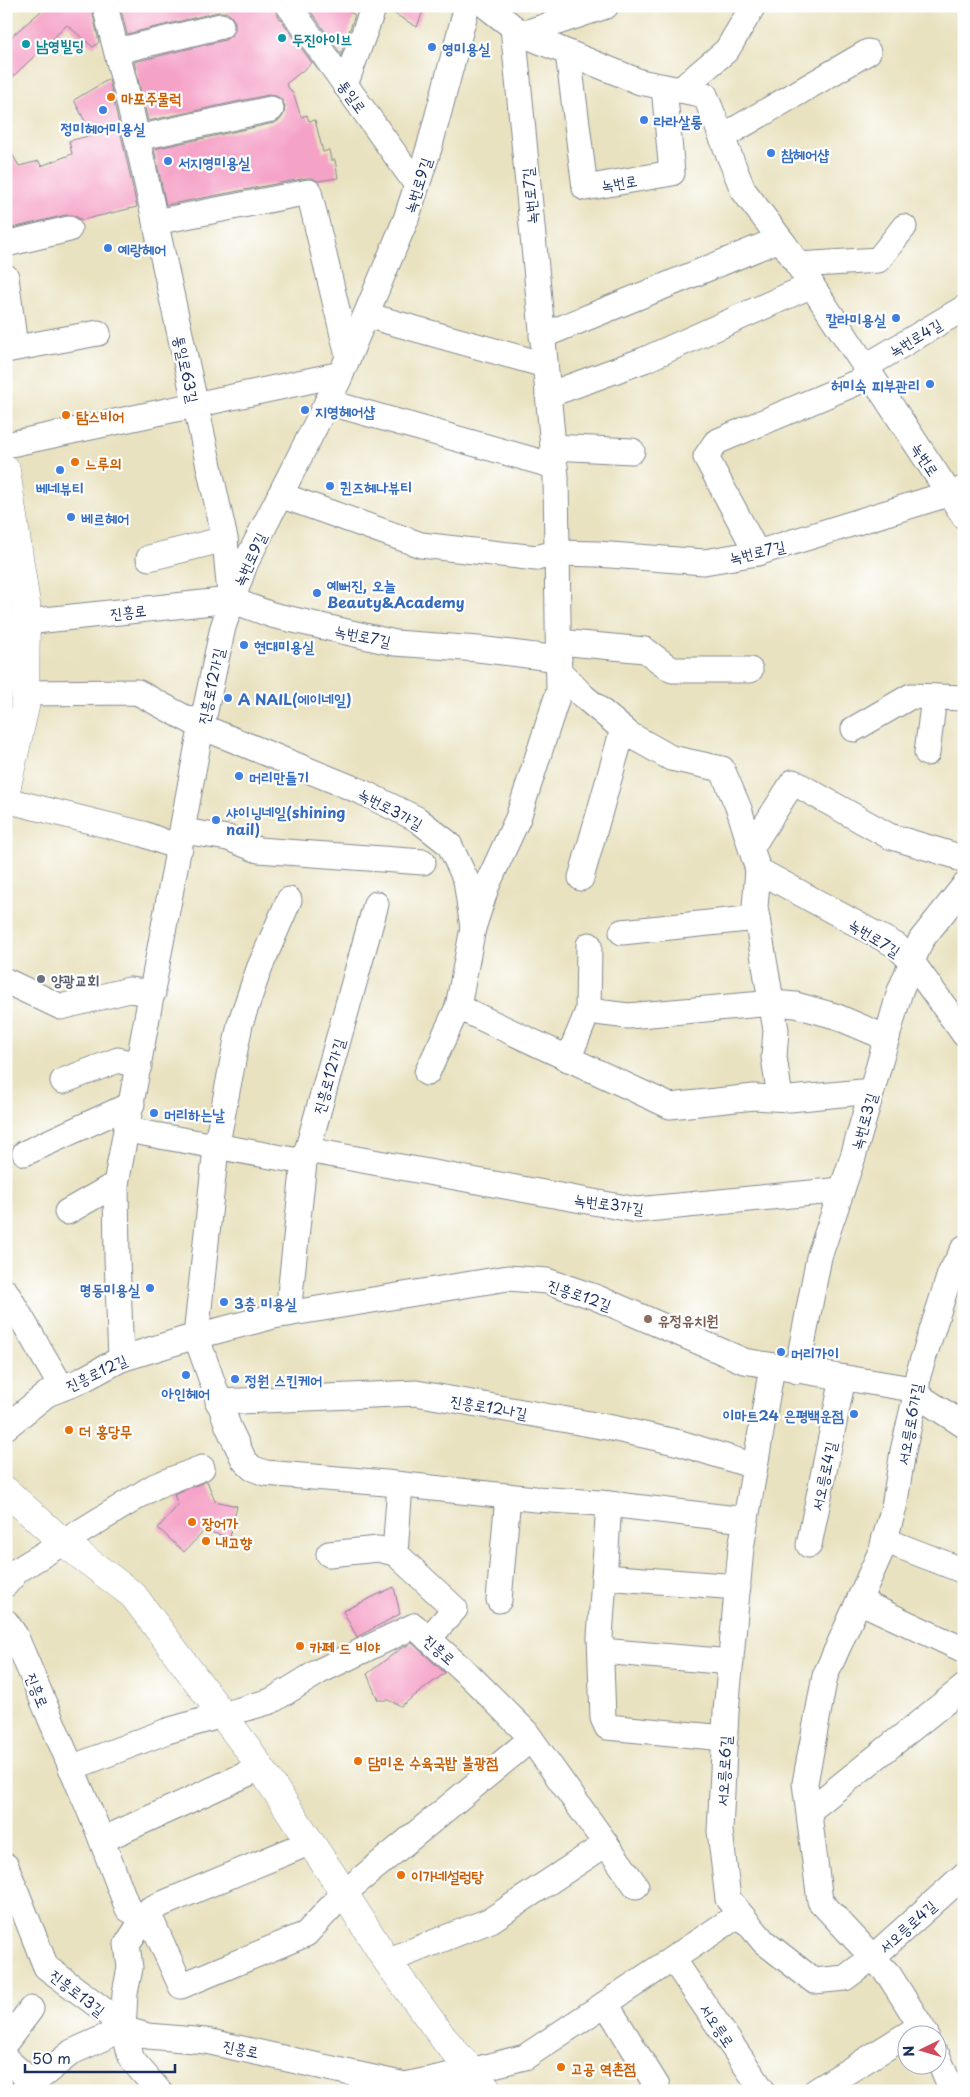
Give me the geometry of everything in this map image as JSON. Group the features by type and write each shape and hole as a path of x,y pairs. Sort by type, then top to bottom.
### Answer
{"main road":[{"path":"6,470 14,583 26,604 25,708 6,790"},
{"path":"6,1491 64,1543 133,1595 260,1768 387,1961 444,2040 470,2072 489,2091"}],"street":[{"name":"통일로63길","path":"106,6 225,539 231,600"},
{"name":"통일로","path":"289,6 417,185"},
{"path":"345,85 374,6"},
{"name":"녹번로9길","path":"231,600 245,564 344,365 406,219 430,145 467,6"},
{"name":"녹번로","path":"486,6 518,30 568,53 640,82 705,95 743,190 780,238 869,372 957,492 964,516"},
{"path":"518,30 606,6"},
{"path":"672,88 727,50 753,6"},
{"path":"117,51 220,26"},
{"name":"녹번로7길","path":"473,928 487,885 518,818 559,691 554,456 542,336 518,30"},
{"path":"722,137 868,52"},
{"name":"녹번로","path":"568,53 585,188 672,174 672,88"},
{"path":"137,138 271,109"},
{"path":"6,445 196,406 344,365 309,192 155,222"},
{"path":"548,395 644,360 805,275 878,260 904,227"},
{"path":"6,244 69,229"},
{"path":"542,336 780,238"},
{"path":"6,277 10,348 98,333"},
{"name":"녹번로4길","path":"869,372 964,308"},
{"path":"366,315 545,365"},
{"path":"757,553 706,457 716,442 869,372"},
{"path":"327,402 554,456 632,451"},
{"name":"녹번로7길","path":"280,495 421,545 536,558 557,553 704,562 757,553 957,492"},
{"path":"149,558 225,539"},
{"name":"녹번로7길","path":"231,600 272,615 395,643 559,657 645,650 672,670 750,670"},
{"name":"진흥로","path":"26,622 231,600"},
{"name":"진흥로12가길","path":"121,1359 116,1184 202,727 223,627 231,600"},
{"path":"559,657 583,696 623,729 671,758 722,769 739,809 755,859 754,907 776,1030 774,1056 780,1098"},
{"name":"녹번로3가길","path":"25,693 137,692 202,727 362,792 417,819 449,844 466,880 473,928 458,1007 427,1073"},
{"path":"854,729 911,696 964,698"},
{"path":"927,753 934,697"},
{"path":"581,878 623,729"},
{"path":"755,859 793,782 889,836 956,856 964,861"},
{"path":"6,800 143,834 181,839 228,838 258,850 423,862"},
{"name":"녹번로7길","path":"755,859 897,946 912,962 964,1034"},
{"name":"녹번로3길","path":"797,1371 819,1257 842,1190 900,991 921,940 964,886"},
{"path":"289,900 259,969 240,1024 216,1148 196,1336 218,1402 244,1460 252,1468 265,1473 609,1504 745,1520"},
{"name":"진흥로12가길","path":"306,1156 376,904"},
{"path":"622,932 756,918"},
{"path":"568,1059 588,1011 589,945"},
{"path":"6,981 61,1007 129,990 153,993"},
{"path":"588,1011 628,1016 772,1003 796,1006 835,1016 887,1038"},
{"path":"458,1007 670,1106 754,1097 780,1098 872,1091"},
{"path":"63,1081 118,1060 139,1066"},
{"path":"25,1153 132,1104"},
{"path":"127,1130 216,1148 306,1156 288,1314"},
{"name":"녹번로3가길","path":"306,1156 407,1167 637,1210 842,1190"},
{"path":"67,1212 116,1184"},
{"name":"서오릉로6가길","path":"873,1958 820,1901 805,1783 825,1676 884,1540 894,1507 903,1451 916,1395 918,1374 954,1293 950,1274 964,1248"},
{"name":"진흥로12길","path":"6,1427 46,1394 80,1381 121,1359 196,1336 288,1314 508,1278 547,1281 595,1297 744,1362 772,1366"},
{"path":"6,1292 62,1388"},
{"path":"772,1366 906,1388 964,1425"},
{"name":"서오릉로6길","path":"772,1366 745,1520 724,1738 720,1831 728,1899 764,1942 814,1981 845,1978 873,1958"},
{"name":"서오릉로4길","path":"809,1544 842,1378"},
{"name":"진흥로12나길","path":"218,1402 416,1393 670,1441 754,1466"},
{"path":"6,1584 18,1570 155,1486 202,1468"},
{"path":"395,1553 400,1484"},
{"path":"499,1600 508,1496"},
{"path":"609,1504 600,1651 603,1718 607,1727 724,1738"},
{"path":"884,1540 964,1571"},
{"path":"329,1554 378,1549 395,1553 455,1609 428,1639"},
{"path":"604,1577 738,1588"},
{"path":"859,1601 964,1650"},
{"name":"진흥로","path":"6,1622 16,1635 70,1768 102,1840 128,1909 154,1924 181,1986 306,1934 344,1893 531,1739"},
{"name":"진흥로","path":"222,1716 271,1701 320,1671 414,1626 472,1678 531,1739 636,1886"},
{"path":"600,1651 731,1662"},
{"path":"808,1811 964,1687"},
{"path":"70,1768 167,1731 222,1716"},
{"path":"102,1840 260,1768"},
{"path":"159,2091 132,2060 124,2029 125,1993 130,1968 127,1944 150,1909 310,1842"},
{"path":"387,1961 491,1920 606,1844"},
{"name":"진흥로13길","path":"6,1866 46,1967 104,2011 124,2029"},
{"name":"서오릉로4길","path":"873,1958 964,1875"},
{"name":"진흥로","path":"124,2029 148,2036 206,2041 405,2085 470,2072 525,2057 740,1914"},
{"path":"873,1958 890,1975 919,2024"},
{"name":"서오릉로","path":"673,1959 762,2091"},
{"path":"606,2004 657,2086 651,2091"},
{"path":"6,2042 31,2009"},
{"path":"6,2059 28,2087 72,2052 124,2029"},
{"path":"816,2091 898,2044"},
{"path":"945,2074 952,2091"}],"building":[{"name":"남영빌딩","path":"47,6 91,6 99,42 93,47 67,25 6,83 6,41"},
{"path":"120,6 275,6 277,14 312,63 286,84 294,95 301,117 307,115 309,121 315,120 323,152 329,150 331,160 335,160 338,178 318,181 313,178 306,178 166,205 154,149 274,123 280,120 284,114 285,106 281,99 268,95 148,121 134,62 225,40 235,31 235,22 226,12 218,12 127,34"},
{"path":"307,6 340,6 355,15 341,54"},
{"path":"388,6 425,6 417,27 388,10"},
{"path":"109,79 137,207 82,220 73,215 66,215 12,228 6,206 6,143 19,166 39,161 41,166 72,154 69,141 92,135 74,100"},
{"path":"207,1481 215,1501 237,1506 230,1537 204,1531 184,1552 158,1528 178,1505 174,1494"},
{"path":"394,1587 400,1614 357,1637 343,1611"},
{"path":"412,1643 445,1673 401,1706 388,1700 378,1700 367,1674 400,1649"}],"place":[{"name":"두진아이브","path":"282,38"},
{"name":"남영빌딩","path":"26,44"},
{"name":"영미용실","path":"432,47"},
{"name":"마포주물럭","path":"111,97"},
{"name":"정미헤어미용실","path":"103,110"},
{"name":"라라살롱","path":"644,120"},
{"name":"참헤어샵","path":"771,153"},
{"name":"서지영미용실","path":"168,161"},
{"name":"예랑헤어","path":"108,248"},
{"name":"칼라미용실","path":"896,318"},
{"name":"허미숙 피부관리","path":"930,384"},
{"name":"지영헤어샵","path":"305,410"},
{"name":"탐스비어","path":"66,415"},
{"name":"느루의","path":"75,462"},
{"name":"베네뷰티","path":"60,470"},
{"name":"퀸즈헤나뷰티","path":"330,486"},
{"name":"베르헤어","path":"71,517"},
{"name":"예뻐진, 오늘 Beauty&Academy","path":"317,593"},
{"name":"현대미용실","path":"244,645"},
{"name":"A NAIL(에이네일)","path":"228,698"},
{"name":"머리만들기","path":"239,776"},
{"name":"샤이닝네일(shining nail)","path":"216,820"},
{"name":"양광교회","path":"41,979"},
{"name":"머리하는날","path":"154,1113"},
{"name":"명동미용실","path":"150,1288"},
{"name":"3층 미용실","path":"224,1302"},
{"name":"유정유치원","path":"648,1319"},
{"name":"머리가이","path":"781,1352"},
{"name":"아인헤어","path":"186,1375"},
{"name":"정원 스킨케어","path":"235,1379"},
{"name":"이마트24 은평백운점","path":"854,1414"},
{"name":"더 홍당무","path":"69,1430"},
{"name":"장어가","path":"192,1522"},
{"name":"내고향","path":"206,1541"},
{"name":"카페 드 비야","path":"300,1646"},
{"name":"담미온 수육국밥 불광점","path":"358,1761"},
{"name":"이가네설렁탕","path":"401,1875"},
{"name":"고공 역촌점","path":"561,2067"}]}
